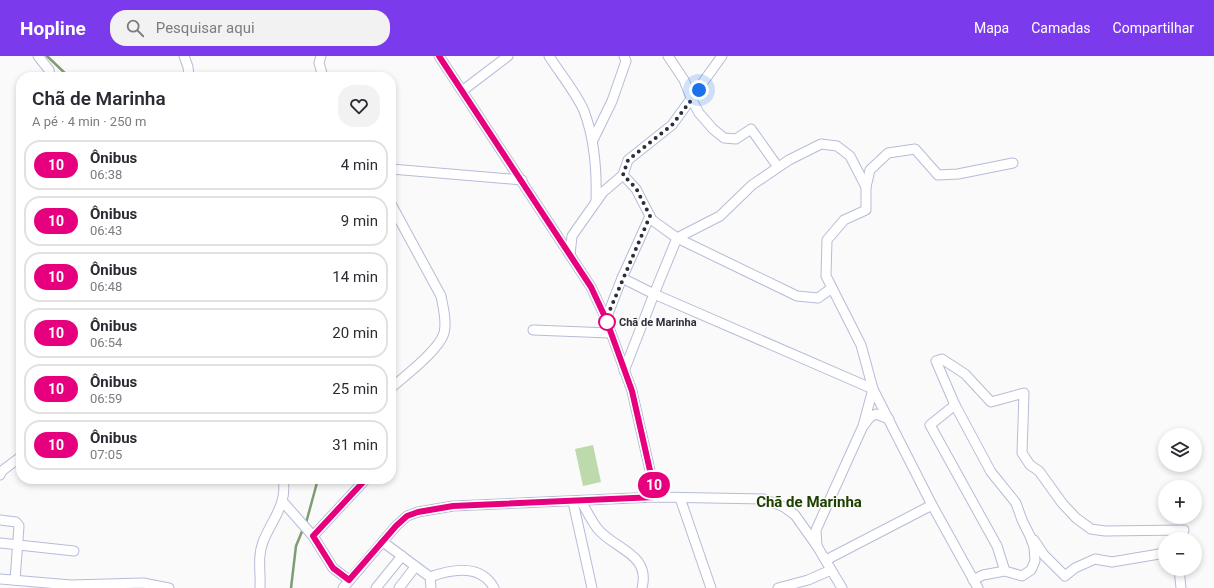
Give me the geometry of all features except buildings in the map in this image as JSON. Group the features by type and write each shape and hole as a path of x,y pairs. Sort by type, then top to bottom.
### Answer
{"street":[{"path":"38,56 49,72"},
{"path":"184,56 188,72"},
{"path":"321,56 319,63 322,72"},
{"path":"439,56 591,287 606,319 632,391 656,497"},
{"path":"462,91 508,56"},
{"path":"549,56 583,109 593,140 597,179 596,202"},
{"path":"593,140 612,101 626,61 624,56"},
{"path":"668,56 684,80 699,113 724,138 736,139 751,129 778,167"},
{"path":"570,256 572,236 603,192 623,175 628,160 672,125 692,100 722,56"},
{"path":"624,371 677,238 720,216 752,184 789,160 821,144 837,146 850,156 866,187"},
{"path":"1013,164 958,174 938,175 915,149 888,153 870,170 866,187 866,210 844,220 827,240 826,276 862,345 873,389 932,505 976,584 983,575 1005,571 1022,576 1031,570 1035,561 1034,547 1016,503 991,472 955,405 936,361 942,359 965,374 990,402 1024,393 1022,453 1030,465 1039,471 1062,503 1076,518 1091,529 1105,531 1184,530 1183,532"},
{"path":"396,169 522,180"},
{"path":"623,175 636,188 652,220 677,238 797,296 818,298 832,288"},
{"path":"396,213 441,296 444,311 444,333 430,353 396,384"},
{"path":"606,319 622,278 650,216"},
{"path":"622,278 654,294 873,389"},
{"path":"533,330 610,333"},
{"path":"817,546 816,530 863,426 873,389"},
{"path":"955,405 930,425 997,546 1005,571"},
{"path":"863,426 870,417 876,414 888,419"},
{"path":"0,475 2,471 16,460"},
{"path":"260,588 258,562 263,542 283,502 284,484"},
{"path":"313,536 361,484"},
{"path":"343,588 396,526 407,516 430,508 656,497 764,499 774,503 795,515 817,546 842,588"},
{"path":"680,498 710,588"},
{"path":"577,501 592,588"},
{"path":"577,501 597,529 629,551 642,567 644,582 642,588"},
{"path":"283,502 313,536 333,568 349,580"},
{"path":"826,560 932,505"},
{"path":"0,520 16,522 19,526 16,580"},
{"path":"1030,536 1044,555 1065,576 1075,568 1095,559 1112,562 1158,554"},
{"path":"383,542 430,577 456,570 475,571 491,582 494,588"},
{"path":"0,544 74,552"},
{"path":"376,588 402,556"},
{"path":"399,588 415,567"},
{"path":"778,588 808,580 831,570"},
{"path":"1180,576 1181,588"},
{"path":"430,577 431,588"},
{"path":"0,579 71,585 104,586 143,584 169,588"}],"green space":[{"path":"593,445 601,482 583,486 575,449"}],"waterway":[{"path":"47,56 64,72"},
{"path":"306,523 317,484"},
{"path":"291,588 296,546 303,529"}],"bus line":[{"name":"10","path":"362,484 313,536 333,568 349,580 396,526 407,516 430,508 656,497 632,391 606,319 591,287 509,160 439,56"}],"place":[{"name":"Chã de Marinha","path":"607,322"}],"district":[{"name":"Chã de Marinha","path":"809,502"}],"route":[{"path":"607,322 606,319 622,278 650,216 636,188 623,175 628,160 646,144 672,125 699,90"}]}
